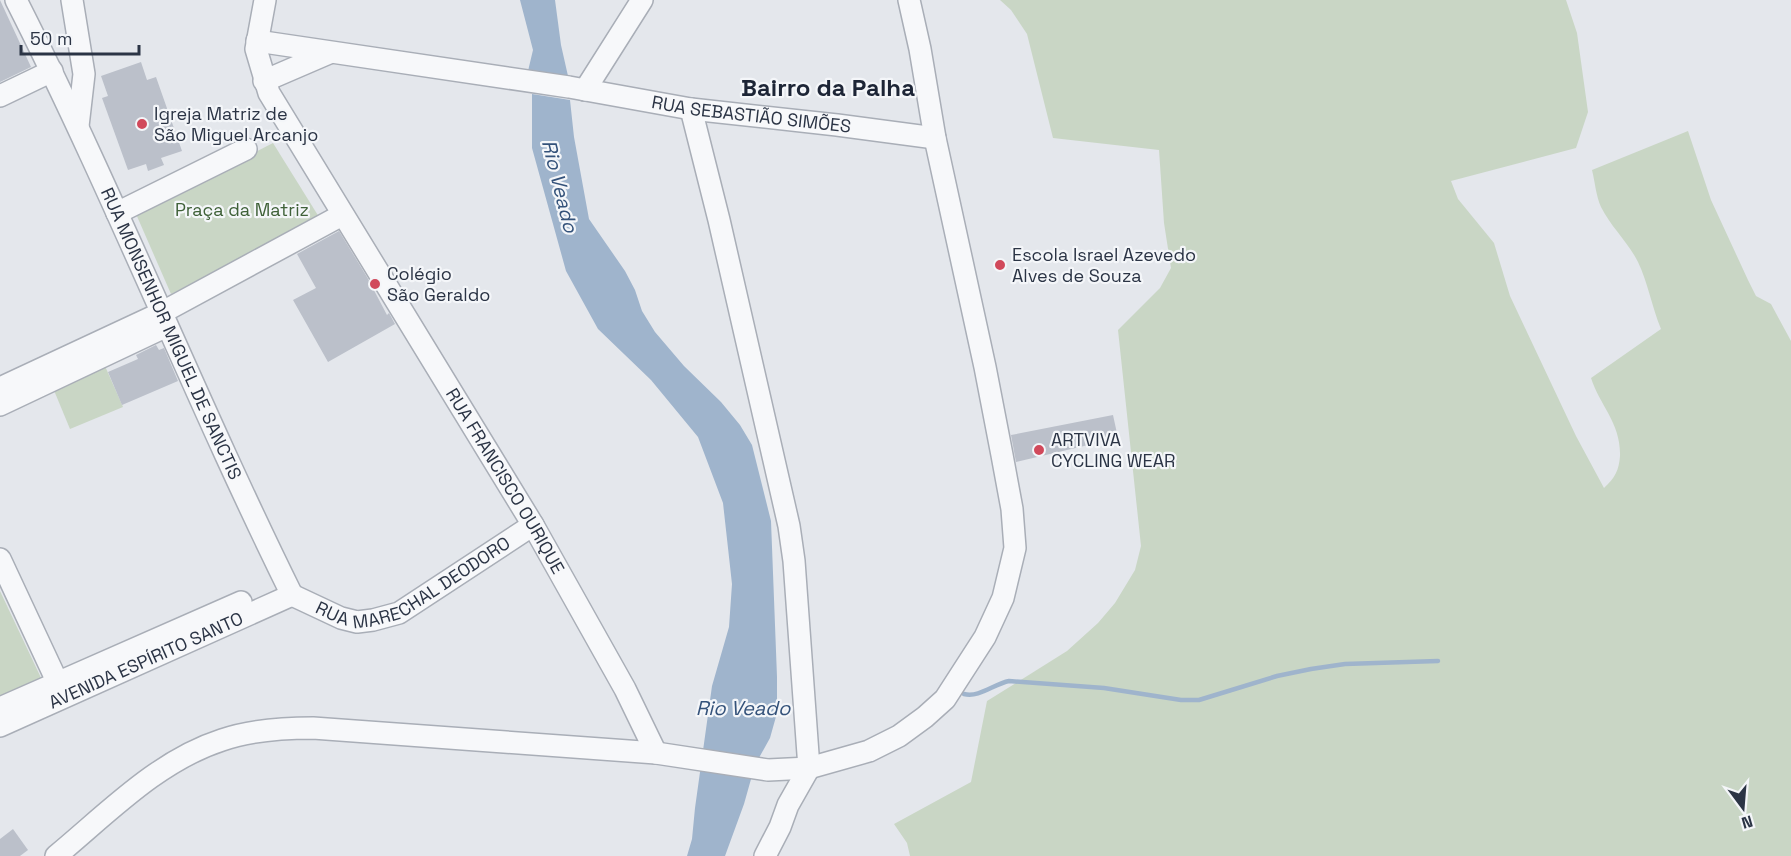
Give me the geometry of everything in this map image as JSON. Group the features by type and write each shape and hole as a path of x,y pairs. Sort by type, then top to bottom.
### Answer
{"street":[{"name":"RUA MONSENHOR MIGUEL DE SANCTIS","path":"16,0 78,126 164,320 289,588"},
{"path":"72,0 84,74 78,126"},
{"name":"RUA FRANCISCO OURIQUE","path":"265,0 257,41 257,57 264,81 274,102 533,525 625,689 656,753"},
{"path":"577,89 642,0"},
{"path":"56,856 133,790 168,767 221,740 253,732 284,728 313,728 656,753 768,770 809,768 869,751 899,736 945,699 985,637 1003,598 1015,548 1012,509 1002,455 935,138 909,0"},
{"name":"RUA SEBASTIÃO SIMÕES","path":"257,41 577,89 691,109 935,138"},
{"path":"264,81 329,52"},
{"path":"0,96 52,71"},
{"path":"691,109 789,525 794,561 809,768 788,805 765,856"},
{"path":"117,213 246,149"},
{"path":"0,405 164,320 342,215"},
{"path":"0,388 164,320"},
{"name":"RUA MARECHAL DEODORO","path":"289,588 341,618 357,622 373,621 399,612 533,525"},
{"path":"0,559 60,689"},
{"name":"AVENIDA ESPÍRITO SANTO","path":"0,708 60,689 289,588"},
{"name":"AVENIDA ESPÍRITO SANTO","path":"0,726 60,689"}],"green space":[{"path":"1000,0 1566,0 1577,33 1588,112 1576,148 1451,181 1458,199 1494,243 1510,296 1576,436 1604,488 1617,470 1620,456 1619,444 1614,424 1591,378 1661,329 1638,262 1601,207 1592,170 1688,131 1711,200 1748,280 1756,296 1771,304 1791,341 1791,856 910,856 907,843 894,824 971,782 987,701 1067,651 1098,623 1115,603 1135,570 1141,546 1118,330 1160,288 1171,268 1164,223 1159,150 1053,138 1027,34 1011,10"},
{"name":"Praça da Matriz","path":"273,143 319,217 261,250 171,294 136,214"},
{"path":"105,366 123,407 70,429 53,388"},
{"path":"0,591 42,680 0,697"}],"water":[{"path":"520,0 555,0 568,76 528,71 533,50"},
{"name":"Rio Veado","path":"532,94 570,100 574,137 589,219 625,271 642,311 655,332 684,366 721,402 740,425 752,445 771,521 777,713 770,738 755,765 725,856 687,856 692,839 712,686 729,627 732,584 723,503 698,437 651,380 598,329 566,271 532,148"}],"building":[{"path":"0,0 31,67 0,82"},
{"name":"Igreja Matriz de São Miguel Arcanjo","path":"141,62 147,80 156,77 182,151 161,158 164,165 148,171 146,164 128,170 102,98 108,96 101,76"},
{"path":"339,231 387,315 389,313 395,324 328,362 293,300 316,288 297,254"},
{"path":"156,345 159,350 164,348 178,381 122,405 108,372 138,359 136,355"},
{"name":"ARTVIVA CYCLING WEAR","path":"1113,415 1118,438 1016,462 1011,435"},
{"path":"13,829 28,850 20,856 0,856 0,839"}],"waterway":[{"path":"964,694 975,694 1009,681 1104,688 1181,700 1199,700 1277,676 1311,669 1345,664 1438,661"}],"place":[{"name":"Igreja Matriz de São Miguel Arcanjo","path":"142,124"},
{"name":"Escola Israel Azevedo Alves de Souza","path":"1000,265"},
{"name":"Colégio São Geraldo","path":"375,284"},
{"name":"ARTVIVA CYCLING WEAR","path":"1039,450"}],"district":[{"name":"Bairro da Palha","path":"828,88"}]}
